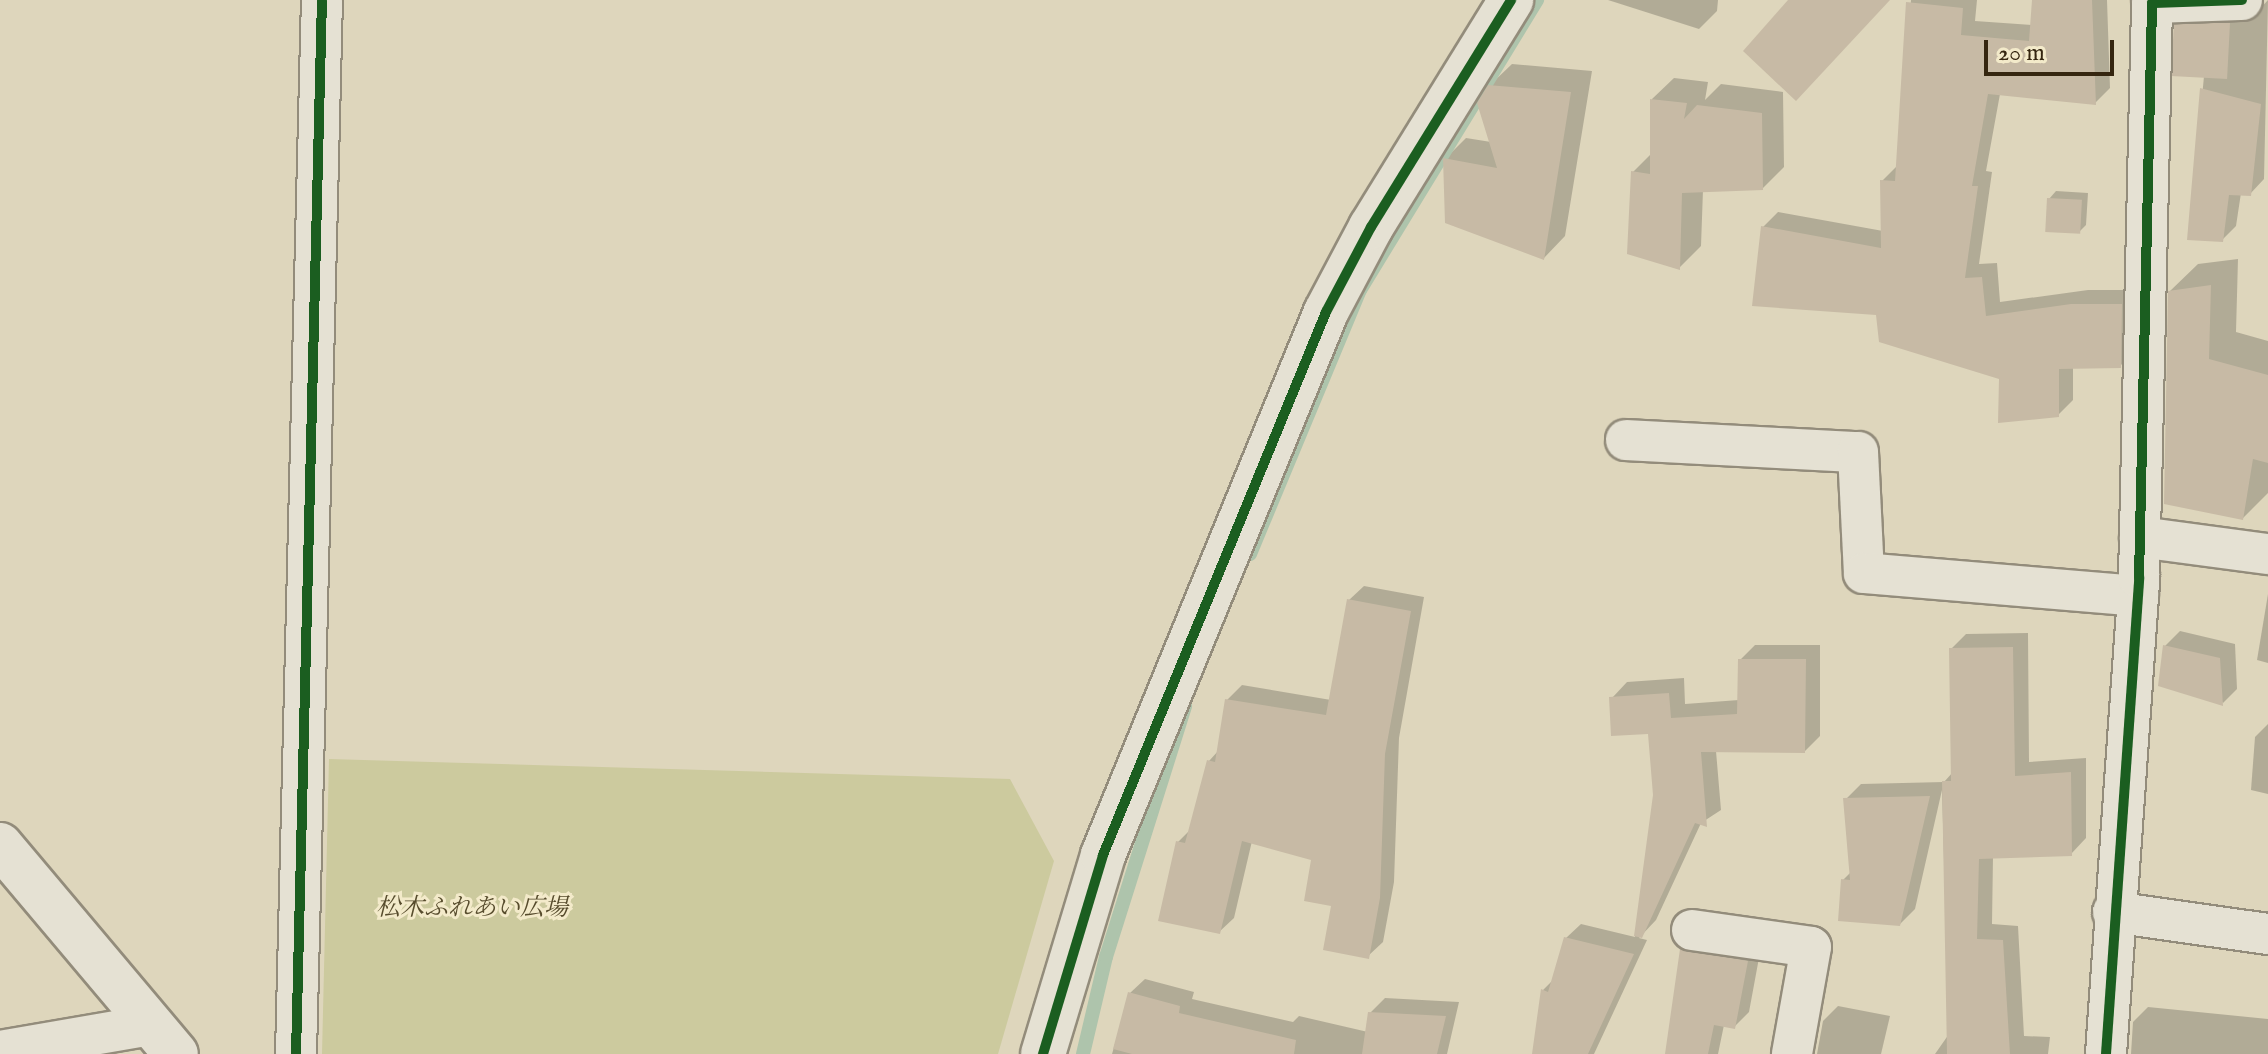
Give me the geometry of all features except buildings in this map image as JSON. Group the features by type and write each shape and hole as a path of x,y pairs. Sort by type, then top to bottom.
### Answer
{"street":[{"path":"296,1054 322,0"},
{"path":"1043,1054 1103,855 1326,312 1371,227 1511,0"},
{"path":"2106,1054 2113,912 2138,596 2152,3 2242,0"},
{"path":"1626,440 1858,452 1864,573 2138,596"},
{"path":"2140,537 2268,554"},
{"path":"0,845 163,1039"},
{"path":"2113,912 2268,934"},
{"path":"1692,930 1811,947 1792,1054"},
{"path":"0,1051 163,1039"}],"green space":[{"name":"松木ふれあい広場","path":"329,759 1010,779 1054,861 998,1054 322,1054"}],"waterway":[{"path":"1250,554 1360,290 1537,0"},
{"path":"1083,1054 1106,957 1185,706"}],"cycle path":[{"path":"296,1054 322,0"},
{"path":"1043,1054 1103,855 1326,312 1371,227 1511,0"},
{"path":"2106,1054 2139,578 2152,3 2242,0"}]}
